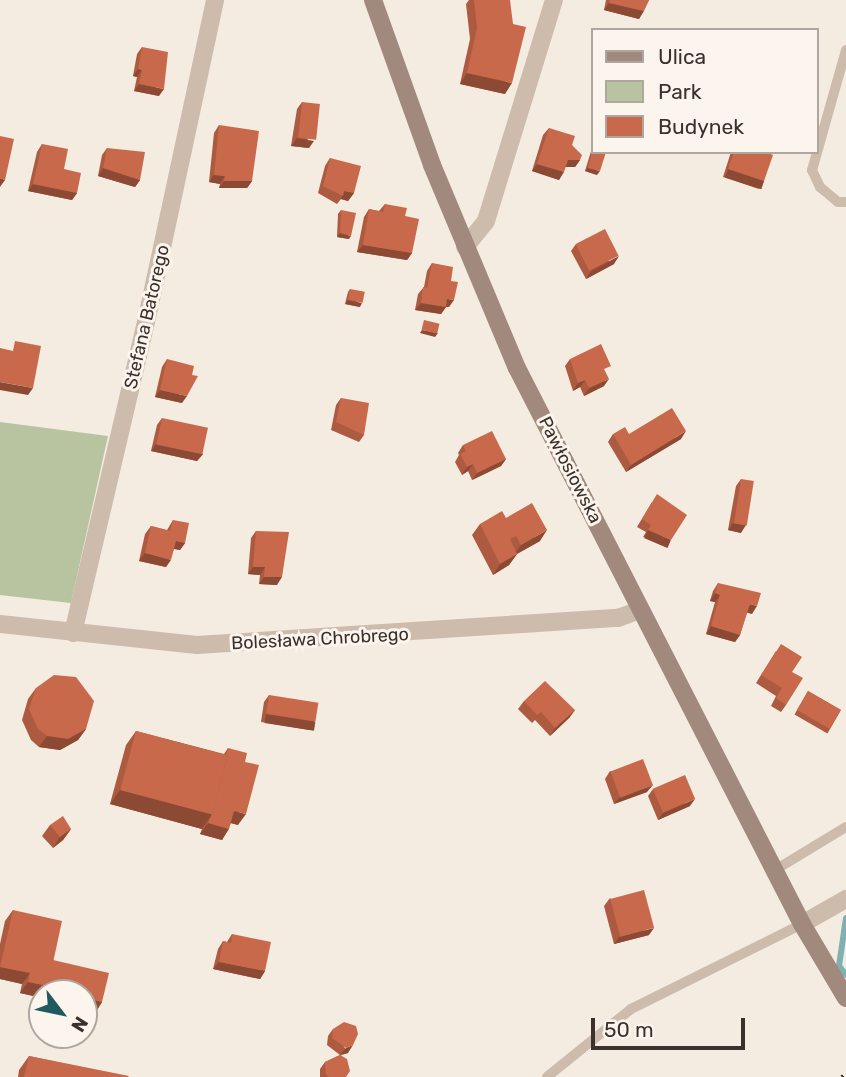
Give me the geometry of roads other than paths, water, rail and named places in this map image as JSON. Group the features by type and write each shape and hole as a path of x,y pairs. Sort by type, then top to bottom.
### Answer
{"street":[{"name":"Stefana Batorego","path":"73,633 148,313 215,0"},
{"name":"Pawłosiowska","path":"373,0 465,247 517,368 802,924 846,998"},
{"path":"465,247 486,221 554,0"},
{"name":"Bolesława Chrobrego","path":"0,624 197,645 290,642 618,618 640,610"},
{"path":"802,924 846,899"}],"lane":[{"path":"818,149 846,50"},
{"path":"817,154 812,170 820,187 838,202 846,202"},
{"path":"775,870 846,828"},
{"path":"547,1077 631,1009 802,924"}],"waterway":[{"path":"846,918 839,966 846,975"}],"railway":[{"path":"842,1077 846,1074"}]}
